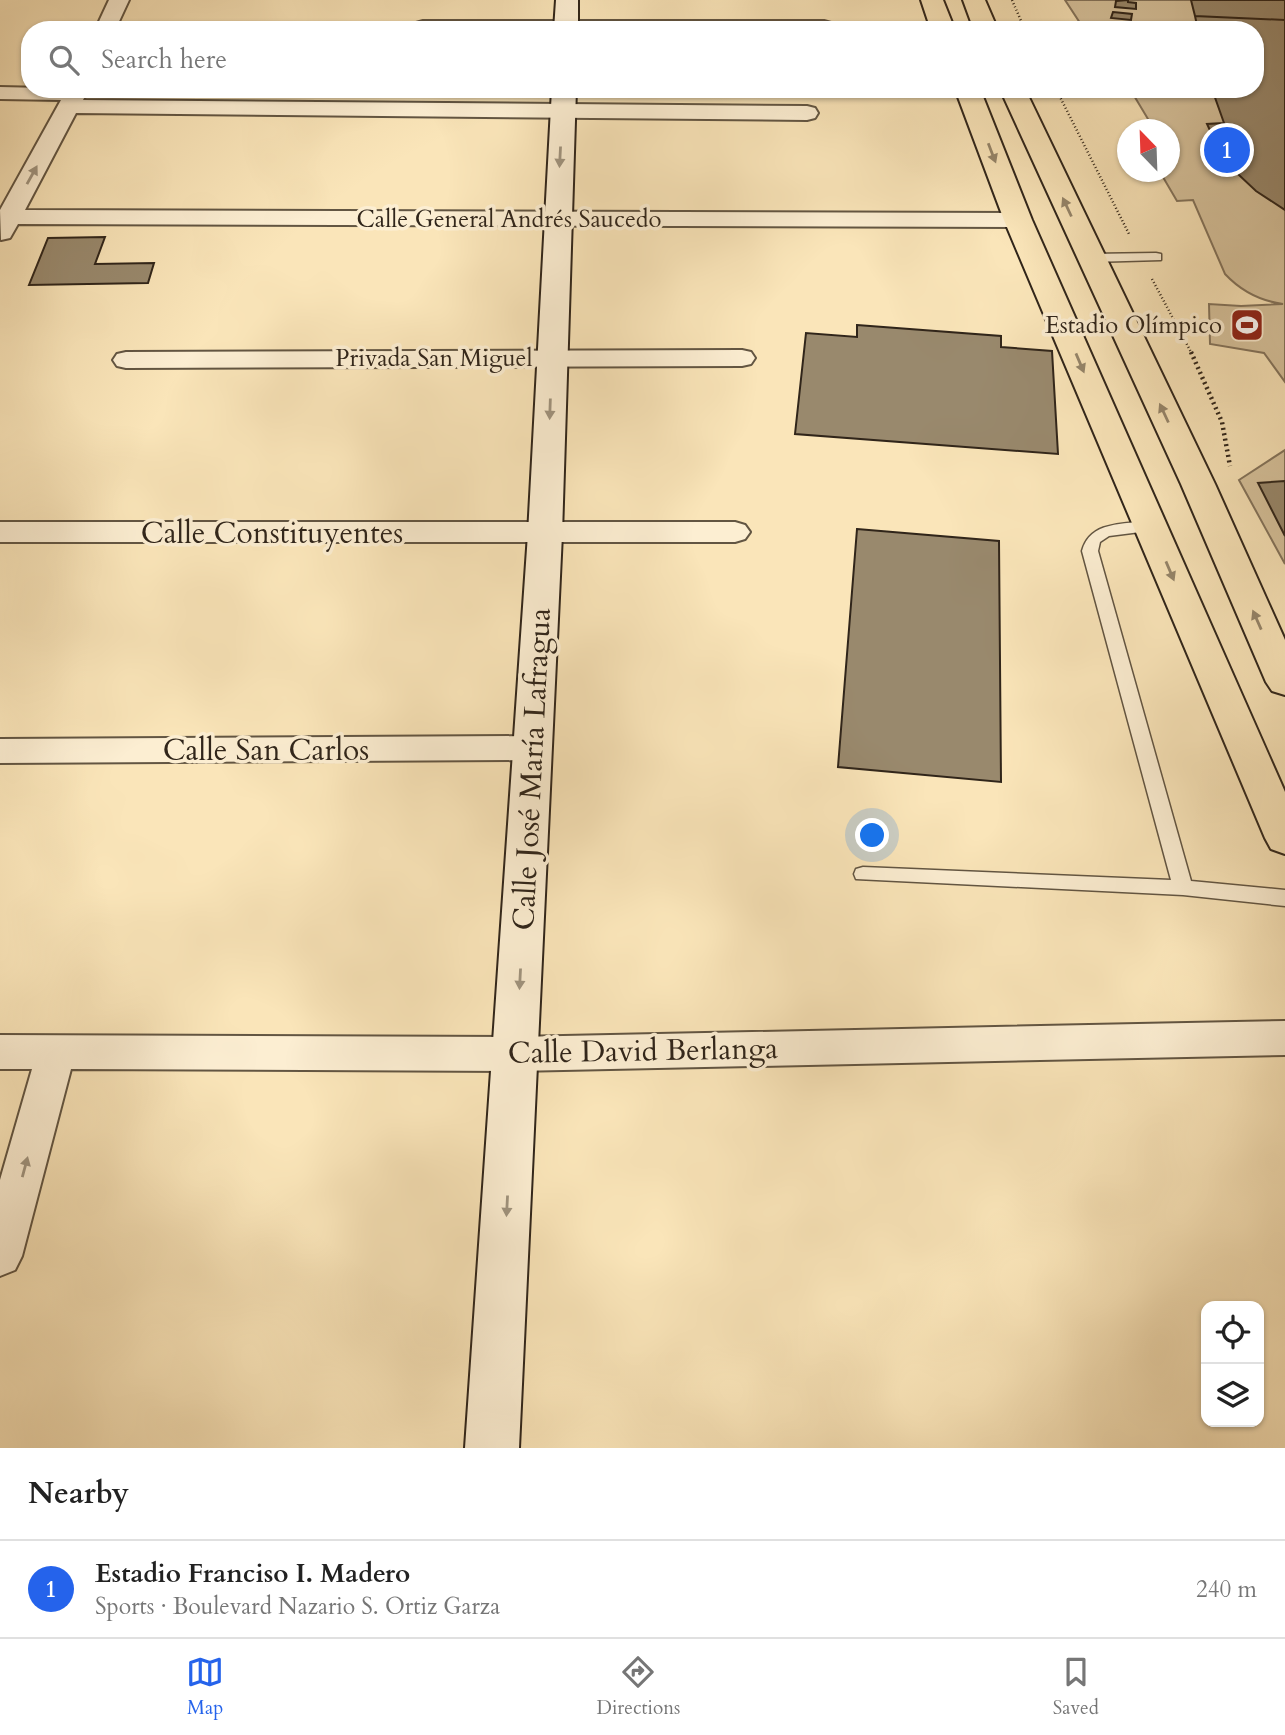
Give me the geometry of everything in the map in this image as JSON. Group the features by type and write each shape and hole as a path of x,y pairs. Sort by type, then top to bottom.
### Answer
{"main road":[{"path":"567,0 567,21"},
{"path":"932,0 940,21"},
{"path":"974,0 982,21"},
{"path":"971,98 1018,220 1285,838"},
{"path":"1016,98 1198,484 1285,682"},
{"name":"Calle José María Lafragua","path":"492,1448 545,534 563,101"}],"street":[{"path":"110,21 119,0"},
{"path":"0,93 21,94"},
{"path":"3,223 74,98"},
{"path":"270,98 563,101 807,113"},
{"name":"Calle General Andrés Saucedo","path":"3,223 557,219 1018,220"},
{"name":"Privada San Miguel","path":"126,360 742,358"},
{"name":"Calle Constituyentes","path":"0,532 735,532"},
{"name":"Calle San Carlos","path":"0,751 532,748"},
{"name":"Calle David Berlanga","path":"0,1052 516,1054 1285,1038"},
{"path":"0,1256 56,1052"}],"lane":[{"path":"1091,258 1156,257"},
{"path":"1150,526 1105,532 1093,540 1090,551 1183,888"},
{"path":"863,874 1183,888 1285,898"}],"path":[{"path":"1012,0 1021,21"},
{"path":"1060,98 1224,421 1231,447 1230,474"}],"shaded area":[{"path":"1065,0 1285,0 1285,382 1264,353 1210,344 1209,304 1283,304 1252,294 1225,274 1193,200 1177,201 1166,182 1180,182 1180,119 1148,119 1135,98 1264,98 1264,21 1079,21"},
{"path":"1285,450 1285,564 1239,480"}],"building":[{"path":"1128,0 1136,3 1136,9 1115,7 1116,1"},
{"path":"1191,0 1285,0 1285,20 1195,16"},
{"path":"1113,12 1132,14 1131,20 1111,18"},
{"path":"1195,16 1285,20 1285,210 1256,191 1224,161 1207,124 1224,123 1215,98 1264,98 1264,21 1196,21"},
{"path":"105,237 95,264 154,263 148,283 29,285 48,238"},
{"path":"857,325 1001,336 1001,347 1052,351 1058,454 795,434 806,333 857,337"},
{"path":"1285,481 1285,536 1258,483"},
{"path":"857,529 999,541 1001,782 838,767"}],"place":[{"name":"Estadio Franciso I. Madero","path":"1227,150"},
{"name":"Estadio Olímpico","path":"1247,325"}]}
